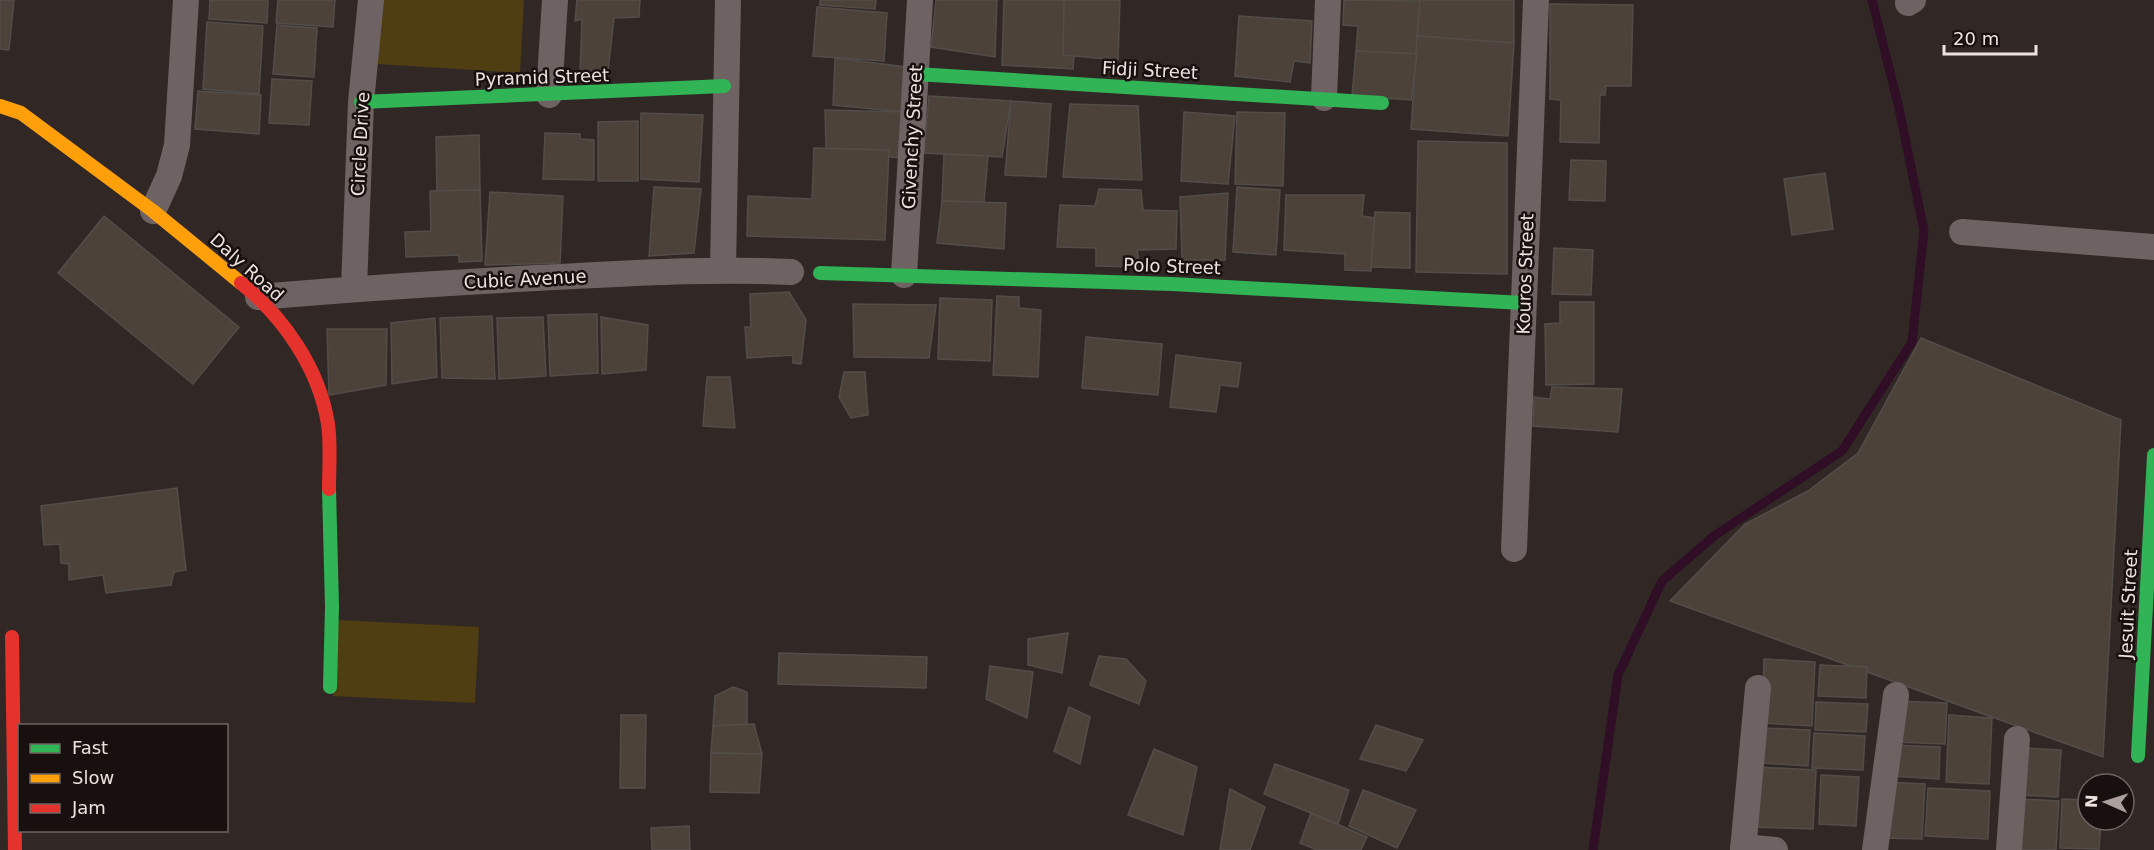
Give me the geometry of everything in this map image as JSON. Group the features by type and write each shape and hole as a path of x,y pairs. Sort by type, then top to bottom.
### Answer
{"street":[{"path":"153,211 169,176 177,145 186,0"},
{"name":"Circle Drive","path":"354,288 361,102 371,0"},
{"path":"549,95 555,0"},
{"path":"723,269 724,87 728,0"},
{"name":"Givenchy Street","path":"904,275 920,0"},
{"path":"1324,98 1328,0"},
{"name":"Kouros Street","path":"1515,549 1536,0"},
{"name":"Fidji Street","path":"916,74 1382,103"},
{"name":"Pyramid Street","path":"361,102 724,87"},
{"name":"Daly Road","path":"0,106 21,113 153,211 258,297 295,340 319,391 328,425 332,607 330,687"},
{"path":"1962,232 2154,247"},
{"name":"Cubic Avenue","path":"258,297 354,288 723,269 792,272"},
{"name":"Polo Street","path":"820,273 1172,284 1523,303"},
{"name":"Jesuit Street","path":"2138,756 2154,455"},
{"path":"12,637 15,850"},
{"path":"1758,688 1743,848 1774,850"},
{"path":"1875,850 1896,695"},
{"path":"2009,850 2018,739"}],"shaded area":[{"path":"381,0 524,0 520,73 377,64"},
{"path":"337,620 479,627 475,703 333,696"}],"building":[{"path":"0,0 14,0 9,50 0,49"},
{"path":"210,0 268,0 267,23 209,19"},
{"path":"278,0 335,0 333,27 276,23"},
{"path":"577,0 640,0 639,17 614,18 608,71 580,72 582,19 575,21"},
{"path":"820,0 876,0 875,9 820,5"},
{"path":"936,0 997,0 995,57 931,47"},
{"path":"1004,0 1078,0 1073,69 1002,65"},
{"path":"1064,0 1120,0 1118,60 1063,55"},
{"path":"1344,0 1420,1 1417,54 1356,51 1358,26 1343,25"},
{"path":"1420,0 1514,0 1514,43 1417,36"},
{"path":"1550,4 1633,5 1631,86 1606,86 1605,95 1600,95 1599,143 1560,142 1561,100 1550,99"},
{"path":"817,7 887,13 884,61 813,56"},
{"path":"1239,16 1312,21 1310,63 1294,61 1290,82 1235,76"},
{"path":"207,22 263,26 259,94 203,89"},
{"path":"277,25 317,28 314,77 273,74"},
{"path":"1417,36 1514,43 1508,136 1411,129"},
{"path":"1356,51 1417,54 1411,100 1352,96"},
{"path":"835,58 906,67 904,112 833,105"},
{"path":"272,79 312,81 309,125 269,123"},
{"path":"198,91 261,95 259,134 195,129"},
{"path":"929,96 1011,101 1002,157 924,153"},
{"path":"1011,101 1051,104 1046,177 1005,175"},
{"path":"1070,104 1138,106 1142,180 1063,177"},
{"path":"825,110 904,112 906,159 826,148"},
{"path":"1184,112 1235,116 1228,184 1181,181"},
{"path":"1237,112 1285,113 1283,186 1235,184"},
{"path":"641,113 703,115 699,182 641,179"},
{"path":"638,121 638,181 598,181 598,122"},
{"path":"545,133 580,134 580,139 594,140 594,180 543,179"},
{"path":"479,135 480,190 437,191 436,137"},
{"path":"1418,141 1507,143 1507,274 1416,272"},
{"path":"814,148 889,150 885,240 747,236 748,196 812,199"},
{"path":"944,154 988,156 984,202 942,201"},
{"path":"1571,160 1606,161 1605,201 1569,200"},
{"path":"1825,173 1833,229 1792,235 1784,179"},
{"path":"654,187 701,189 694,253 649,256"},
{"path":"1237,187 1280,190 1276,255 1233,252"},
{"path":"1099,189 1141,190 1143,210 1177,211 1176,249 1137,250 1140,267 1096,266 1096,248 1057,247 1060,205 1095,206"},
{"path":"480,190 482,261 459,262 459,255 406,257 405,232 431,231 430,191"},
{"path":"490,192 563,196 560,263 485,265"},
{"path":"1228,193 1225,260 1182,260 1180,197"},
{"path":"1286,195 1364,195 1362,216 1375,218 1371,271 1345,270 1345,254 1284,250"},
{"path":"942,201 1006,203 1004,249 937,243"},
{"path":"1375,212 1410,213 1410,268 1371,267"},
{"path":"104,216 239,327 193,384 58,273"},
{"path":"1554,248 1593,250 1591,295 1552,294"},
{"path":"789,292 806,320 801,364 793,363 793,355 747,358 745,327 751,327 750,294"},
{"path":"997,296 1019,297 1019,308 1041,310 1038,377 993,375"},
{"path":"940,298 992,300 990,361 938,359"},
{"path":"1560,302 1594,302 1594,384 1546,385 1545,324 1560,323"},
{"path":"853,304 936,305 929,358 854,357"},
{"path":"597,314 598,373 550,376 548,315"},
{"path":"492,316 495,379 442,378 440,318"},
{"path":"543,317 546,376 499,379 497,318"},
{"path":"601,317 648,325 646,370 602,374"},
{"path":"435,318 437,377 392,384 391,323"},
{"path":"327,329 387,329 386,385 329,395"},
{"path":"1086,337 1162,344 1158,395 1082,388"},
{"path":"1921,338 2121,420 2103,757 1670,601 1745,524 1808,491 1858,453"},
{"path":"1176,355 1241,363 1238,387 1220,385 1216,412 1170,407"},
{"path":"844,372 865,372 868,415 851,418 839,397"},
{"path":"707,377 730,377 735,428 703,426"},
{"path":"1552,387 1622,389 1618,432 1533,426 1534,397 1550,399"},
{"path":"177,488 186,570 174,572 171,585 106,593 103,575 69,580 69,564 61,563 60,544 44,545 41,506"},
{"path":"1068,633 1062,673 1028,665 1028,639"},
{"path":"779,653 927,657 926,688 778,684"},
{"path":"1099,656 1126,659 1146,681 1139,704 1090,685"},
{"path":"1764,659 1815,662 1812,726 1762,723"},
{"path":"1820,665 1867,667 1866,698 1818,696"},
{"path":"990,666 1033,672 1027,718 986,699"},
{"path":"733,687 747,692 747,724 713,726 715,696"},
{"path":"1897,701 1947,703 1945,744 1895,742"},
{"path":"1816,702 1868,704 1866,732 1815,730"},
{"path":"1069,707 1090,717 1080,764 1054,751"},
{"path":"621,715 646,715 645,788 620,788"},
{"path":"1949,715 1992,718 1989,784 1946,782"},
{"path":"754,724 762,754 711,753 713,726"},
{"path":"1376,725 1423,740 1406,771 1360,759"},
{"path":"1764,728 1810,730 1808,766 1762,763"},
{"path":"1814,733 1865,736 1863,770 1812,768"},
{"path":"1892,745 1940,747 1939,779 1891,776"},
{"path":"2023,748 2061,750 2058,797 2021,795"},
{"path":"1154,749 1197,767 1183,835 1128,815"},
{"path":"711,753 762,754 759,793 710,792"},
{"path":"1275,764 1349,790 1338,824 1264,794"},
{"path":"1757,767 1816,770 1813,829 1754,827"},
{"path":"1821,775 1859,777 1856,826 1819,824"},
{"path":"1886,782 1925,784 1922,839 1884,838"},
{"path":"1928,788 1990,791 1988,839 1925,836"},
{"path":"1230,789 1265,807 1250,850 1220,850"},
{"path":"1363,790 1416,810 1397,848 1349,826"},
{"path":"2020,799 2059,801 2056,850 2017,850"},
{"path":"2062,799 2076,800 2076,832 2100,832 2099,849 2060,848"},
{"path":"1311,813 1367,837 1361,850 1317,850 1300,843"},
{"path":"689,826 690,850 652,850 651,828"}],"waterway":[{"path":"1593,850 1618,675 1662,581 1714,536 1842,451 1912,342 1924,231 1899,108 1872,0"}],"traffic: fast":[{"path":"916,74 1382,103"},
{"path":"361,102 724,86"},
{"path":"820,273 1172,284 1523,303"},
{"path":"2138,756 2154,455"},
{"path":"329,489 332,607 330,687"}],"traffic: slow":[{"path":"0,106 21,113 153,211 241,283"}],"traffic: jam":[{"path":"241,283 285,328 317,383 328,424 329,489"},
{"path":"12,637 15,850"}]}
